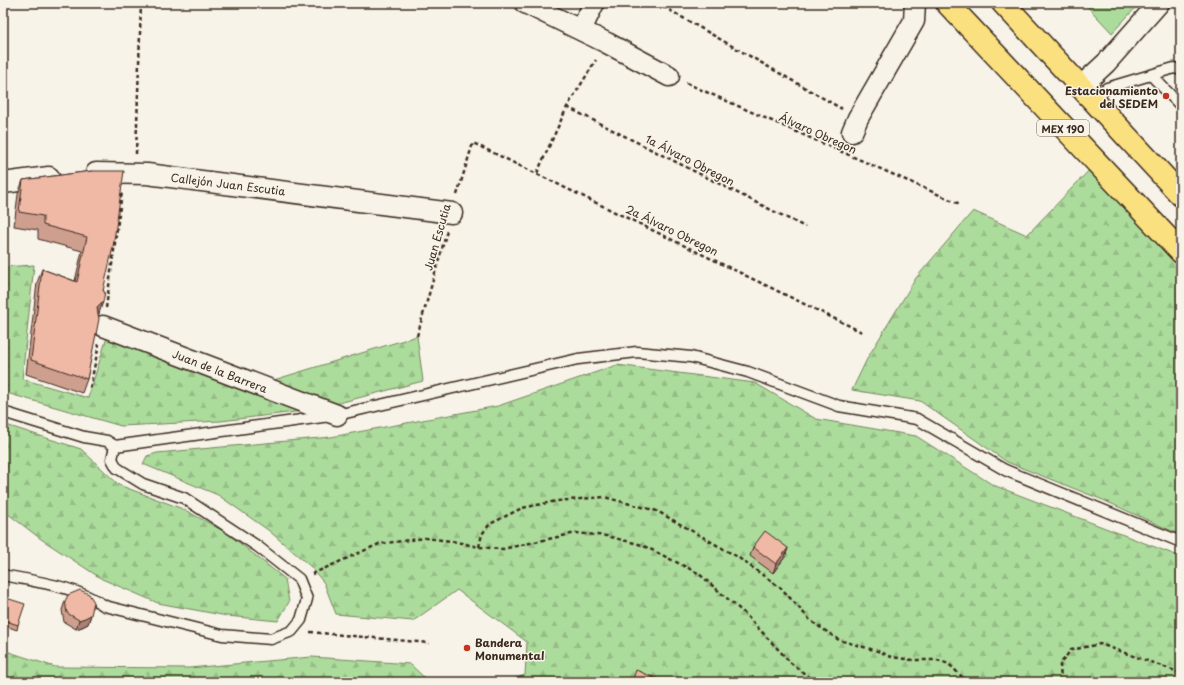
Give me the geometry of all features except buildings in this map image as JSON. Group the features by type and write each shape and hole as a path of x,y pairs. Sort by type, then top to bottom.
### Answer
{"main road":[{"name":"MEX 190","path":"947,3 1181,252"},
{"name":"MEX 190","path":"1003,3 1181,195"}],"street":[{"path":"525,3 607,43 669,76"},
{"path":"581,30 594,3"},
{"path":"855,125 914,21 915,3"},
{"path":"1086,93 1106,63 1159,3"},
{"name":"Callejón Juan Escutia","path":"3,183 74,174 147,174 452,213"},
{"name":"Juan de la Barrera","path":"103,326 337,415"}],"lane":[{"path":"1086,93 1174,68 1181,70"},
{"path":"1151,75 1181,106"},
{"path":"3,412 84,437 107,441 115,446 337,415 578,359 637,352 691,356 748,372 839,406 917,419 1004,470 1181,542"},
{"path":"3,575 76,590 105,606 222,635 271,639 292,631 300,620 307,599 299,579 258,546 184,498 143,484 127,476 117,468 112,459 115,446"}],"path":[{"path":"90,388 103,326 130,174 141,3"},
{"path":"657,3 855,125"},
{"path":"537,172 567,107 607,43"},
{"name":"Álvaro Obregon","path":"669,76 960,204"},
{"name":"1a Álvaro Obregon","path":"567,107 805,227"},
{"name":"2a Álvaro Obregon","path":"473,143 537,172 864,333"},
{"name":"Juan Escutia","path":"417,336 473,143"},
{"path":"478,547 482,534 490,524 522,508 557,501 604,497 657,511 736,556 780,588 812,621 839,640 881,652 891,658 937,660 949,664 968,682"},
{"path":"299,579 379,544 425,538 452,541 478,547 503,549 576,533 608,536 642,545 698,574 744,613 791,663 815,682"},
{"path":"292,631 429,643"},
{"path":"1061,682 1060,664 1071,650 1100,644 1181,673"}],"green space":[{"path":"1084,3 1140,3 1112,33"},
{"path":"1098,161 1181,252 1181,535 1103,500 1007,462 920,401 852,390 868,357 916,278 973,211 1027,235"},
{"path":"34,265 22,379 88,398 108,334 251,387 417,336 423,381 312,410 221,421 121,426 3,392 3,267"},
{"path":"617,365 755,383 816,419 916,436 993,485 1181,557 1181,682 505,682 525,675 527,642 457,590 413,621 336,614 324,583 310,566 268,530 218,495 143,464 147,456 157,453 331,437 498,406"},
{"path":"3,424 81,449 119,485 183,509 227,533 285,579 289,602 278,621 227,616 158,603 102,579 41,539 3,510"},
{"path":"3,650 55,667 189,668 312,657 410,664 429,682 3,682"}],"place":[{"name":"Estacionamiento del SEDEM","path":"1166,96"},
{"name":"Bandera Monumental","path":"467,648"}]}
